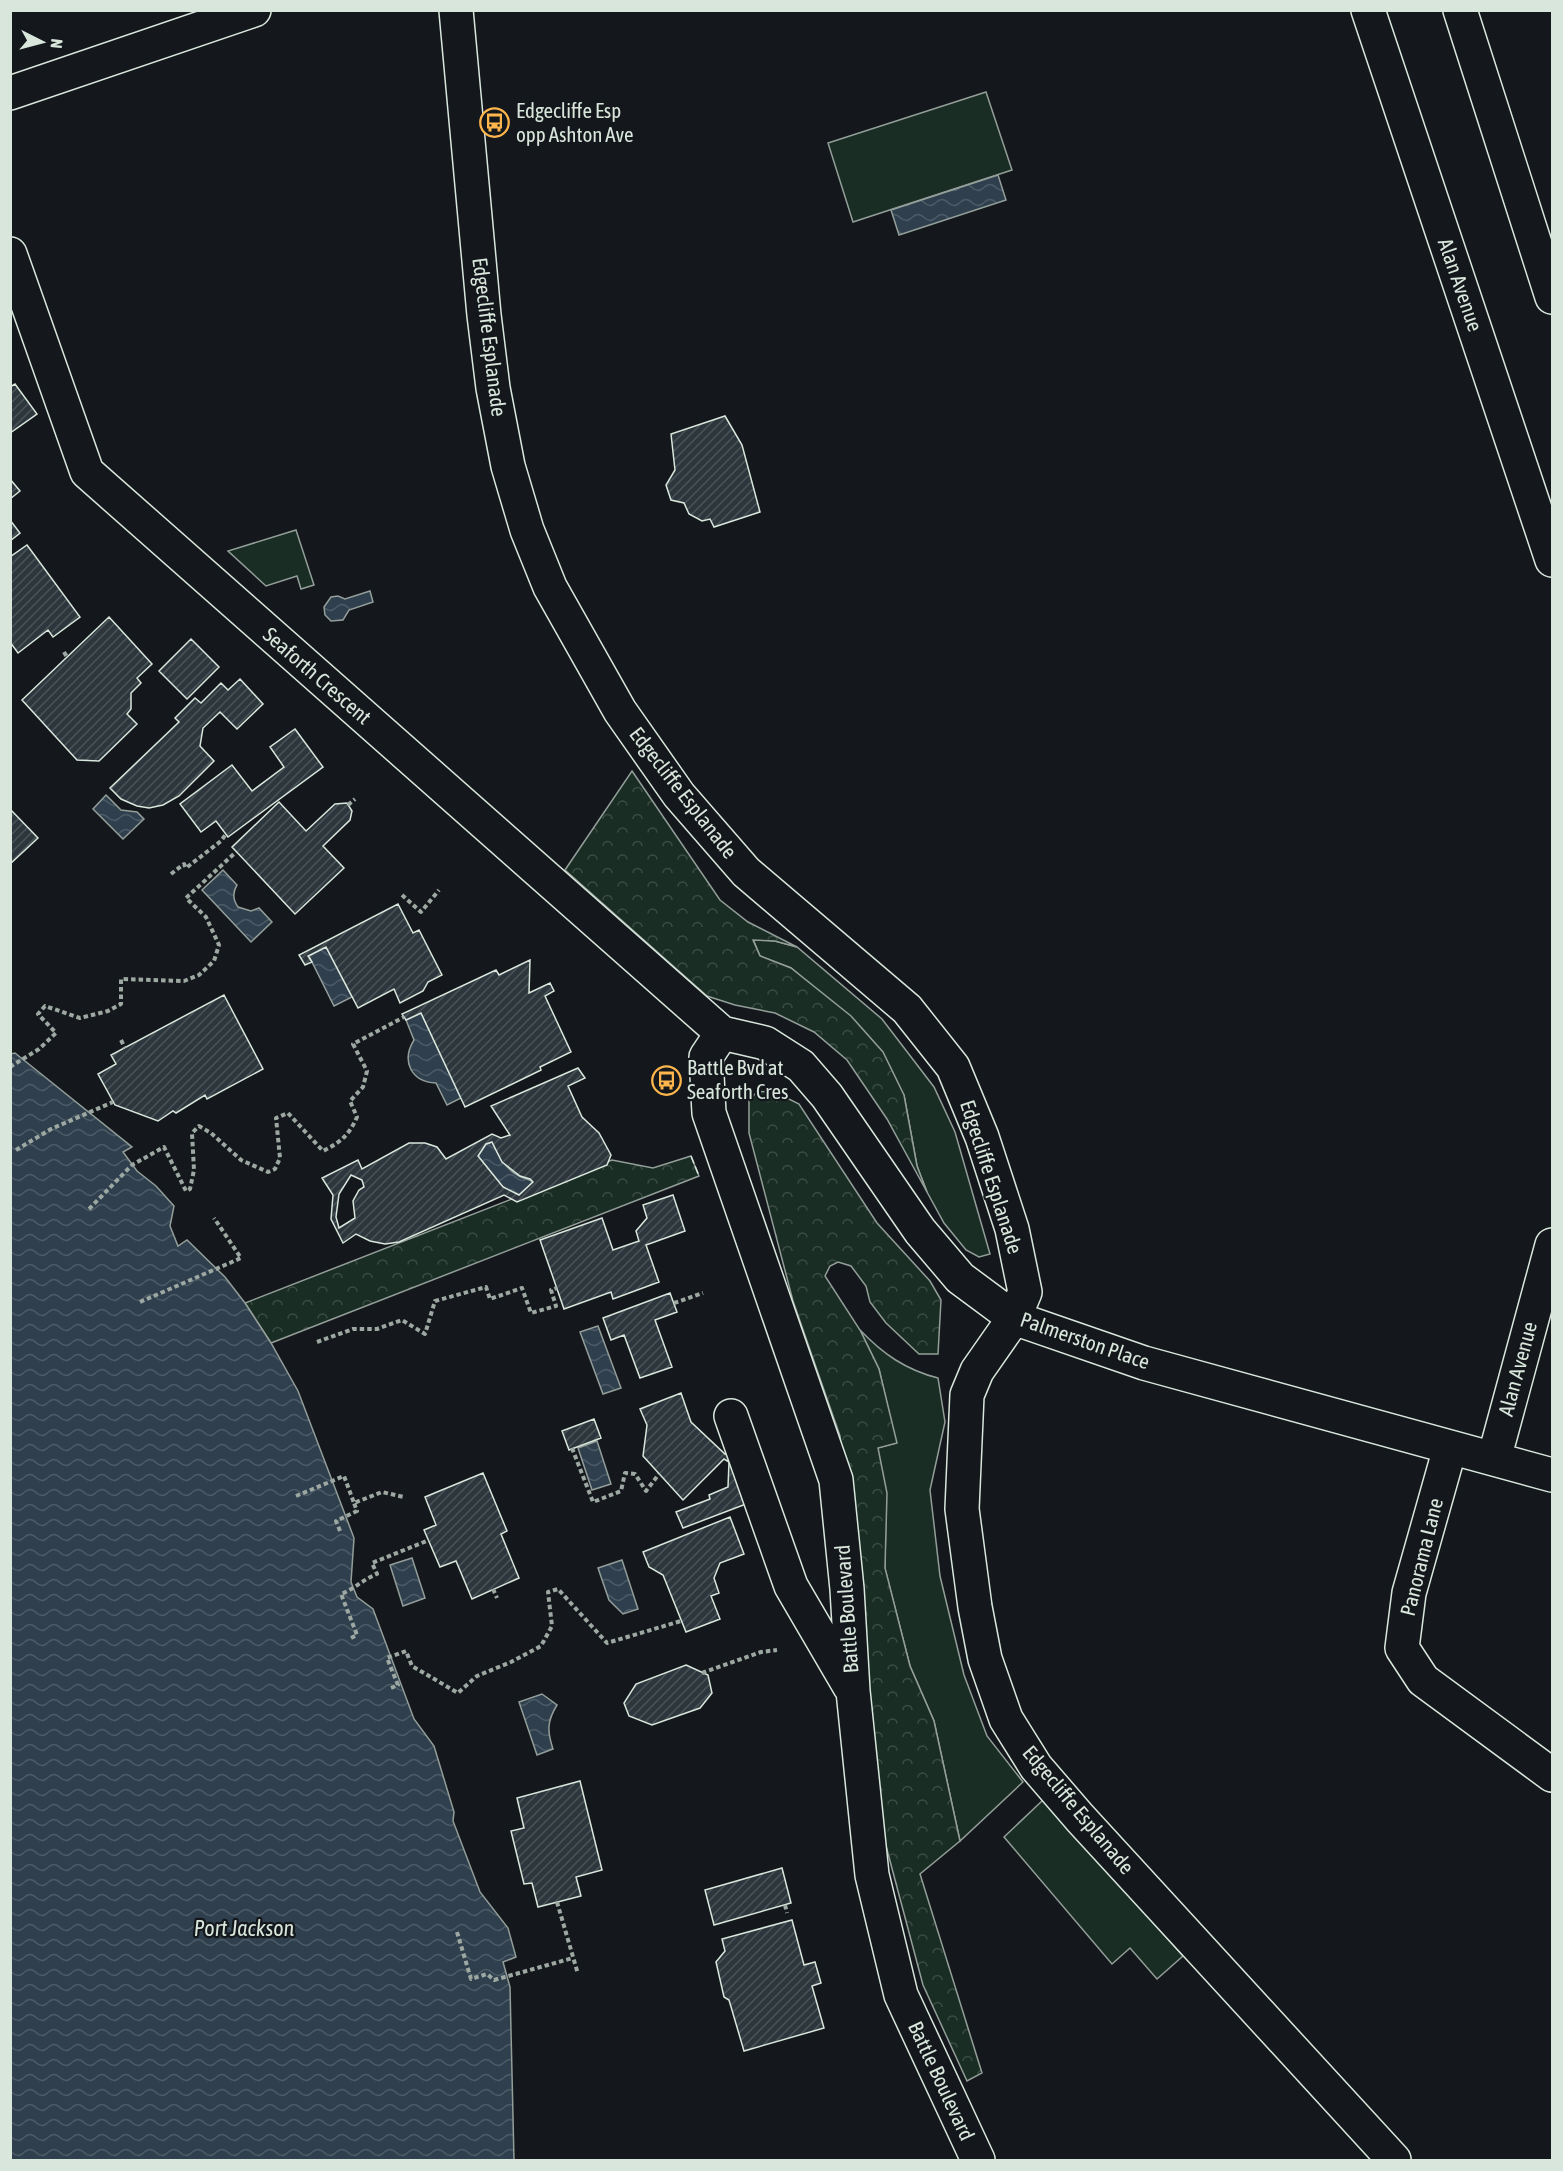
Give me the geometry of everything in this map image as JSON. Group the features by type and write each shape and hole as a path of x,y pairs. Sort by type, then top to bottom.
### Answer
{"street":[{"path":"10,93 254,10"},
{"name":"Edgecliffe Esplanade","path":"456,10 484,315 493,388 508,466 527,530 550,587 620,711 679,795 746,872 907,1009 953,1067 982,1137 1012,1229 1025,1292 1014,1317 977,1371 967,1395 962,1509 975,1607 985,1659 1006,1719 1036,1767 1080,1818 1394,2160"},
{"name":"Alan Avenue","path":"1368,10 1552,560"},
{"path":"1460,10 1552,297"},
{"name":"Seaforth Crescent","path":"10,254 87,472 714,1045"},
{"name":"Palmerston Place","path":"714,1045 765,1043 801,1066 827,1096 920,1231 960,1278 1014,1317 1144,1363 1552,1475"},
{"name":"Battle Boulevard","path":"714,1045 709,1113 836,1480 847,1589 853,1691 872,1875 901,1995 978,2160"},
{"name":"Alan Avenue","path":"1494,1459 1552,1245"},
{"path":"730,1416 791,1586 853,1691"},
{"name":"Panorama Lane","path":"1450,1448 1409,1593 1402,1648 1423,1680 1552,1774"}],"path":[{"path":"348,805 355,799"},
{"path":"171,874 184,864 186,868 221,842 226,834"},
{"path":"12,1067 39,1049 56,1033 38,1014 45,1006 80,1018 108,1011 121,1004 121,979 184,981 199,975 214,961 219,945 206,917 186,898 236,852"},
{"path":"402,895 421,912 439,890"},
{"path":"89,1209 132,1165 164,1147 186,1191 190,1189 194,1170 192,1133 199,1126 211,1133 241,1160 268,1172 276,1168 280,1158 276,1118 288,1113 323,1151 334,1145 347,1137 353,1127 357,1117 350,1101 363,1087 368,1071 353,1044 404,1017"},
{"path":"121,1041 125,1048"},
{"path":"19,1149 51,1129 113,1102"},
{"path":"140,1302 241,1258 214,1218"},
{"path":"317,1342 353,1329 377,1329 402,1320 425,1334 435,1301 486,1287 490,1299 522,1288 531,1313 556,1306 551,1290 557,1288"},
{"path":"674,1303 703,1293"},
{"path":"572,1448 593,1502 621,1491 625,1473 635,1473 646,1491 659,1474"},
{"path":"296,1496 344,1476 357,1511 336,1521 340,1531"},
{"path":"354,1503 382,1492 404,1497"},
{"path":"351,1638 357,1635 341,1594 354,1589 377,1574 372,1563 429,1540"},
{"path":"494,1589 497,1598"},
{"path":"393,1687 398,1685 387,1658 406,1651 412,1666 458,1693 477,1676 541,1646 552,1626 548,1592 558,1589 607,1643 681,1621"},
{"path":"702,1673 761,1652 777,1650"},
{"path":"557,1902 578,1974"},
{"path":"785,1905 787,1912"},
{"path":"457,1932 471,1979 487,1974 495,1980 573,1958"}],"green space":[{"path":"986,92 1012,170 853,222 828,143"},
{"path":"296,530 314,585 301,589 297,576 266,586 228,551"},
{"path":"632,771 720,900 748,922 797,947 775,941 753,940 760,956 791,968 851,1016 883,1052 904,1095 917,1166 927,1192 887,1119 847,1060 814,1032 775,1013 735,1005 707,996 565,870"},
{"path":"753,939 775,941 797,947 882,1019 934,1087 955,1132 990,1254 979,1257 966,1250 944,1223 927,1192 917,1166 904,1095 805,980 791,968 760,956"},
{"path":"773,1091 799,1104 877,1223 930,1281 941,1300 938,1354 919,1354 886,1323 870,1302 866,1286 851,1266 838,1262 830,1266 825,1276 860,1330 879,1369 897,1443 878,1448 887,1493 885,1568 910,1666 934,1721 960,1841 920,1874 982,2073 967,2081 923,1985 877,1812 840,1436 793,1301 749,1133 749,1100 757,1092"},
{"path":"691,1156 699,1176 271,1343 245,1303 612,1160 653,1168"},
{"path":"860,1330 877,1346 905,1366 938,1378 945,1422 930,1490 940,1576 964,1675 987,1736 1023,1782 960,1841 934,1721 910,1666 885,1569 886,1493 877,1448 896,1443 879,1369"},
{"path":"1043,1800 1183,1956 1157,1979 1130,1948 1112,1964 1004,1837"}],"water":[{"path":"998,175 1006,200 899,235 891,210"},
{"path":"370,591 373,602 349,610 343,620 331,621 325,615 324,607 331,597 338,596 345,599"},
{"path":"106,795 121,810 137,812 144,819 123,839 93,809"},
{"path":"223,870 237,885 234,896 238,907 251,911 259,908 272,922 251,942 202,890"},
{"path":"326,947 352,997 334,1006 309,956"},
{"path":"421,1013 461,1098 447,1105 436,1083 420,1079 409,1063 408,1055 414,1040 406,1020"},
{"name":"Port Jackson","path":"15,1053 132,1147 123,1152 137,1171 156,1186 174,1206 170,1226 178,1246 187,1240 225,1277 271,1343 298,1391 354,1538 351,1582 357,1597 373,1609 414,1719 434,1746 454,1812 453,1821 480,1892 508,1928 516,1957 503,1962 510,1987 514,2160 11,2160 10,1054"},
{"path":"492,1142 510,1170 533,1182 519,1195 503,1187 478,1156 486,1144"},
{"path":"598,1326 621,1388 603,1394 580,1332"},
{"path":"597,1441 611,1484 592,1490 578,1448"},
{"path":"412,1558 425,1598 403,1606 390,1565"},
{"path":"622,1560 638,1609 623,1614 609,1600 598,1568"},
{"path":"542,1694 557,1705 549,1726 553,1749 537,1755 519,1702"}],"building":[{"path":"15,384 37,414 10,433 10,387"},
{"path":"725,416 742,445 760,512 714,527 710,519 702,521 689,514 684,503 671,500 666,485 675,470 671,434"},
{"path":"10,479 20,491 10,499"},
{"path":"10,520 20,533 10,541"},
{"path":"27,545 80,617 53,637 48,630 18,653 10,642 10,557"},
{"path":"109,617 152,664 137,678 141,683 131,693 131,709 127,714 137,724 99,761 77,760 22,700"},
{"path":"191,639 219,667 187,699 159,671"},
{"path":"240,679 263,704 237,729 220,712 203,728 200,746 214,761 179,796 163,805 149,808 121,799 110,788 179,722 175,718 195,698 201,703 221,683 228,690"},
{"path":"295,729 323,767 228,837 216,821 201,832 180,804 232,765 252,791 284,767 270,747"},
{"path":"279,802 306,831 335,804 347,803 352,811 350,820 323,846 344,868 295,914 232,847"},
{"path":"10,809 38,838 10,864"},
{"path":"398,904 413,933 419,930 442,975 428,982 423,991 400,1003 394,989 358,1008 326,947 308,956 312,962 305,965 299,955"},
{"path":"530,960 529,993 550,983 554,991 545,996 571,1052 540,1067 541,1070 465,1107 421,1013 406,1020 402,1014 496,970 499,975"},
{"path":"224,995 263,1069 207,1099 205,1095 158,1121 115,1105 98,1074 116,1064 111,1055"},
{"path":"578,1068 585,1078 568,1086 582,1117 599,1133 611,1155 607,1165 517,1202 504,1195 399,1242 385,1244 370,1241 356,1234 343,1243 331,1219 333,1195 322,1178 358,1160 362,1169 409,1143 425,1143 437,1147 446,1159 492,1134 501,1138 510,1135 491,1106","holes":["492,1142 502,1162 520,1176 533,1182 519,1195 503,1187 478,1156 486,1144","351,1175 362,1180 364,1187 359,1190 353,1201 355,1218 339,1228 336,1217 339,1194"]},
{"path":"673,1195 685,1231 646,1245 659,1282 613,1299 611,1292 564,1309 540,1240 602,1218 613,1250 639,1241 636,1231 647,1218 643,1205"},
{"path":"670,1293 677,1312 655,1320 672,1367 640,1378 624,1335 611,1340 603,1318"},
{"path":"681,1393 691,1422 725,1454 740,1460 746,1504 683,1528 676,1512 710,1499 709,1495 728,1487 729,1462 724,1459 683,1500 643,1456 647,1425 640,1409"},
{"path":"594,1419 601,1438 569,1450 562,1431"},
{"path":"483,1473 507,1531 501,1534 519,1578 472,1599 456,1561 440,1567 424,1530 436,1525 425,1497"},
{"path":"730,1517 744,1554 720,1563 714,1578 719,1593 711,1596 720,1619 686,1632 663,1575 649,1567 643,1552"},
{"path":"686,1665 708,1675 712,1693 700,1708 652,1725 629,1716 624,1703 636,1684"},
{"path":"580,1781 602,1870 576,1877 581,1896 538,1907 532,1883 524,1884 511,1831 524,1828 517,1798"},
{"path":"782,1868 791,1903 714,1925 705,1890"},
{"path":"792,1920 804,1965 815,1962 821,1983 812,1986 824,2028 744,2051 729,2000 724,1997 716,1962 725,1951 722,1939"}],"fence":[{"path":"691,1156 699,1176"}],"place":[{"name":"Edgecliffe Esp opp Ashton Ave","path":"495,123"},
{"name":"Battle Bvd at Seaforth Cres","path":"666,1080"}]}
